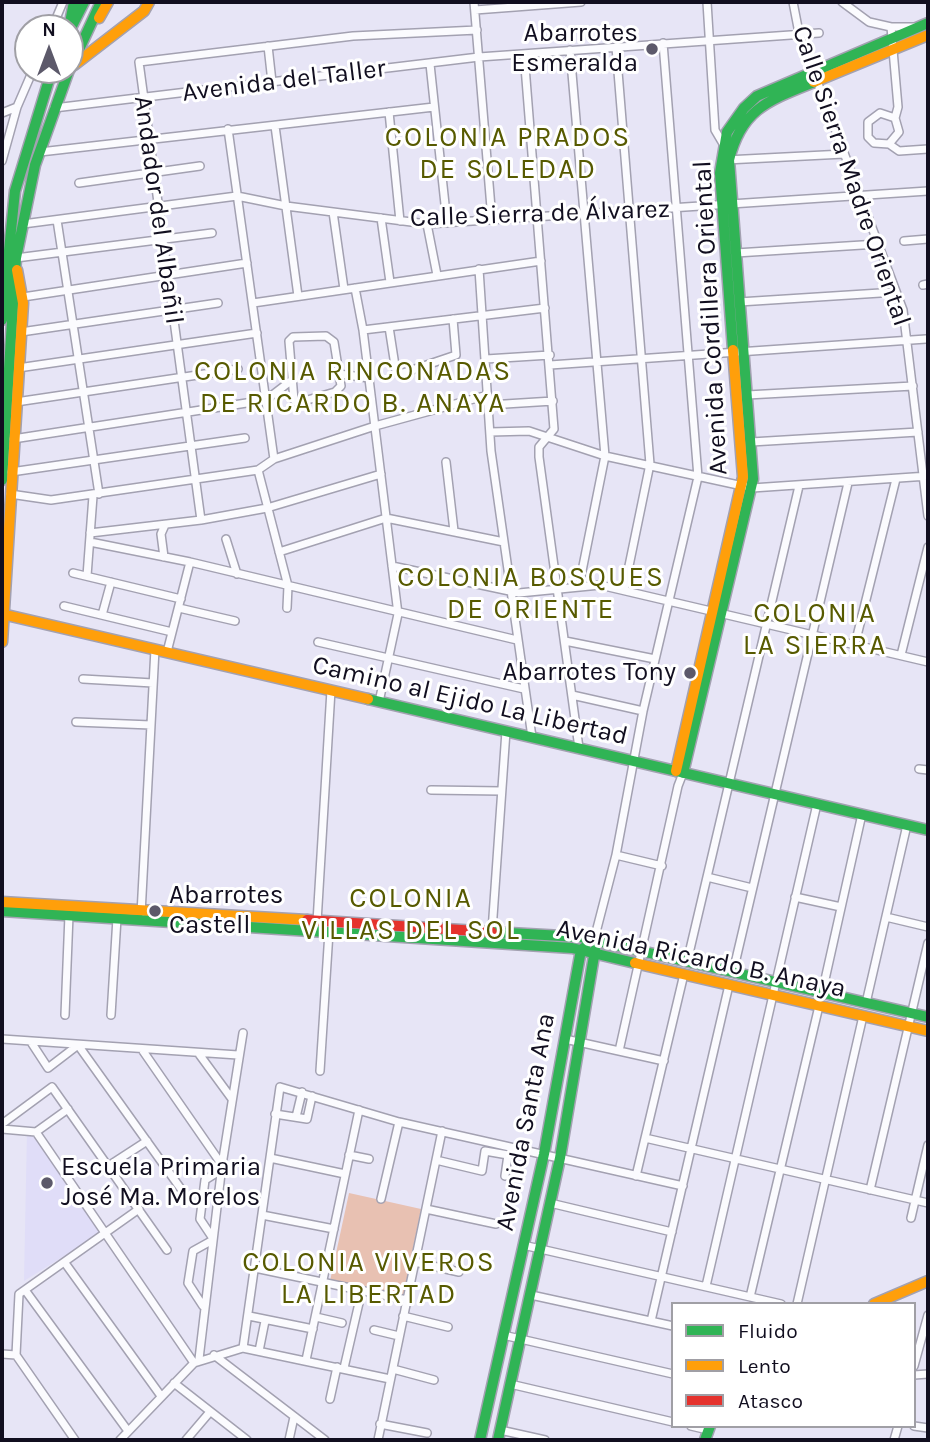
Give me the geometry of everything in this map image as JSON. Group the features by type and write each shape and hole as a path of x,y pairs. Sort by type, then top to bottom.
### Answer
{"main road":[{"path":"84,38 101,2"},
{"path":"84,39 108,2"},
{"path":"84,58 144,11 149,2"},
{"name":"Avenida Cordillera Oriental","path":"726,158 736,134 755,109 815,76 924,25"},
{"name":"Avenida Cordillera Oriental","path":"747,487 743,470 726,158 722,144 735,117 757,96 893,51 928,35"},
{"path":"2,480 15,191 48,84"},
{"path":"2,320 10,268 39,152 64,84"},
{"name":"Avenida Cordillera Oriental","path":"680,772 747,487 751,442 747,396 738,351 736,253 727,205"},
{"path":"2,642 23,298 10,268"},
{"name":"Camino al Ejido La Libertad","path":"2,614 928,830"},
{"name":"Avenida Ricardo B. Anaya","path":"2,902 141,915 492,931 594,940 928,1017"},
{"name":"Avenida Ricardo B. Anaya","path":"2,911 117,918 141,915"},
{"name":"Avenida Ricardo B. Anaya","path":"225,920 330,932 581,950 928,1031"},
{"path":"581,950 594,940"},
{"name":"Avenida Santa Ana","path":"499,1435 561,1158 595,954 594,940"},
{"name":"Avenida Santa Ana","path":"480,1440 544,1154 581,950"},
{"path":"882,1302 928,1281"}],"street":[{"path":"492,220 475,6 581,2"},
{"path":"707,2 715,130 722,144"},
{"name":"Calle Sierra Madre Oriental","path":"793,2 799,33 896,292 908,340 926,477 928,516"},
{"path":"842,2 869,22 891,27 924,25"},
{"path":"889,144 899,132 895,118 898,107 891,27"},
{"path":"272,82 268,47 353,36 477,30"},
{"name":"Avenida del Taller","path":"54,108 479,57 818,33"},
{"name":"Avenida Santa Ana","path":"594,940 616,855 643,711 698,477 663,43"},
{"name":"Andador del Albañil","path":"201,520 138,66 139,62 268,47"},
{"path":"616,47 650,464 624,590"},
{"path":"570,50 605,456 579,586"},
{"path":"524,54 554,429 539,447 539,457 579,748"},
{"path":"430,64 447,223"},
{"path":"2,161 17,107 27,84"},
{"path":"2,113 17,107"},
{"path":"39,152 434,107"},
{"path":"389,112 400,220"},
{"path":"895,118 880,113 868,122 868,137 874,143 889,144 899,151 928,149"},
{"path":"275,126 298,296"},
{"path":"228,130 274,459"},
{"path":"726,158 844,154"},
{"path":"79,183 200,166"},
{"name":"Calle Sierra de Álvarez","path":"22,224 237,196 286,206 427,224 928,191"},
{"path":"333,212 344,289"},
{"path":"381,218 390,282"},
{"path":"57,220 85,391 96,495 87,576"},
{"path":"427,224 437,275"},
{"path":"10,268 63,255 212,233"},
{"path":"904,241 928,239"},
{"path":"736,253 878,244"},
{"path":"253,303 541,261"},
{"path":"23,298 247,263"},
{"path":"478,269 490,432 532,737"},
{"path":"355,288 363,330 398,614 379,702"},
{"path":"739,302 896,292"},
{"path":"21,332 74,322 218,303"},
{"path":"363,330 545,308"},
{"path":"389,327 396,372 403,373 456,355 453,319"},
{"path":"18,368 257,333"},
{"path":"293,337 331,338 341,386 338,390 302,404 294,400 292,380 288,346 293,337"},
{"path":"550,365 926,339"},
{"path":"486,359 550,355"},
{"path":"16,402 238,369"},
{"path":"339,374 369,378"},
{"path":"13,439 266,400 292,380"},
{"path":"747,396 913,386"},
{"path":"10,494 51,500 258,470 274,459 375,426 488,394"},
{"path":"489,405 552,401"},
{"path":"490,432 521,430 605,456 747,487 926,477"},
{"path":"751,442 918,432"},
{"path":"11,472 245,438"},
{"path":"446,462 454,531"},
{"path":"258,470 288,586 287,608"},
{"path":"90,533 201,520 267,508 381,474"},
{"path":"855,644 896,479"},
{"path":"733,972 848,483"},
{"path":"687,962 799,486"},
{"path":"279,552 386,518 504,542"},
{"path":"164,557 161,541 165,525"},
{"path":"226,539 237,574"},
{"path":"90,542 190,562 398,614 517,640"},
{"path":"901,655 928,547"},
{"path":"167,652 190,562"},
{"path":"392,566 511,592 594,584 719,611 928,662"},
{"path":"73,573 181,599"},
{"path":"102,615 111,582"},
{"path":"64,606 172,632"},
{"path":"179,608 235,621"},
{"path":"565,641 655,659"},
{"path":"318,642 524,689"},
{"path":"141,915 155,649"},
{"path":"83,679 153,683"},
{"path":"317,922 331,690"},
{"path":"572,695 643,711"},
{"path":"76,722 151,725"},
{"path":"492,931 506,731"},
{"path":"919,769 928,770"},
{"path":"620,1051 662,866 680,772"},
{"path":"431,790 501,792"},
{"path":"706,1286 817,804"},
{"path":"822,993 862,814"},
{"path":"866,1003 907,825"},
{"path":"616,855 662,866"},
{"path":"707,877 752,888"},
{"path":"796,897 841,907"},
{"path":"65,1016 69,915"},
{"path":"886,917 928,927"},
{"path":"111,1016 117,918"},
{"path":"320,1071 330,932"},
{"path":"870,1190 928,943"},
{"path":"636,1175 684,974"},
{"path":"651,1321 729,985"},
{"path":"750,1297 818,1006"},
{"path":"797,1302 863,1016"},
{"path":"196,1361 221,1167 243,1033"},
{"path":"2,1039 143,1051 238,1055"},
{"path":"565,1039 664,1061"},
{"path":"31,1042 48,1068 78,1045"},
{"path":"78,1045 181,1189"},
{"path":"143,1051 221,1167"},
{"path":"199,1054 233,1100"},
{"path":"2,1126 52,1087 110,1165 167,1250"},
{"path":"243,1348 280,1087 399,1122 683,1186"},
{"path":"296,1117 302,1092"},
{"path":"275,1114 307,1119 312,1096"},
{"path":"2,1126 36,1132 68,1110"},
{"path":"306,1360 359,1110"},
{"path":"381,1199 399,1122"},
{"path":"378,1440 442,1131"},
{"path":"36,1132 104,1235 196,1361"},
{"path":"645,1138 928,1203"},
{"path":"110,1165 147,1141"},
{"path":"911,1218 928,1145"},
{"path":"436,1160 482,1171 485,1151 508,1155 505,1176"},
{"path":"349,1155 369,1159"},
{"path":"270,1158 345,1174"},
{"path":"212,1239 200,1219 205,1180 221,1167"},
{"path":"550,1203 672,1232"},
{"path":"75,1440 16,1355 19,1294 139,1209"},
{"path":"426,1209 496,1224"},
{"path":"262,1215 334,1229"},
{"path":"203,1306 188,1283 193,1251 212,1239"},
{"path":"523,1245 772,1302"},
{"path":"65,1262 161,1396"},
{"path":"415,1262 459,1272"},
{"path":"255,1268 407,1300"},
{"path":"25,1290 128,1431"},
{"path":"330,1399 362,1290"},
{"path":"531,1295 671,1326"},
{"path":"916,1360 928,1315"},
{"path":"248,1316 313,1329"},
{"path":"404,1316 449,1327"},
{"path":"316,1317 342,1323"},
{"path":"259,1351 265,1321"},
{"path":"374,1330 399,1336"},
{"path":"503,1335 671,1374"},
{"path":"120,1440 196,1361 243,1348 390,1379"},
{"path":"2,1354 16,1355"},
{"path":"214,1355 326,1440"},
{"path":"393,1369 434,1380"},
{"path":"174,1383 246,1440"},
{"path":"510,1384 671,1422"},
{"path":"186,1440 209,1413"},
{"path":"289,1440 294,1417"},
{"path":"380,1424 427,1433"},
{"path":"499,1435 545,1440"}],"shaded area":[{"name":"Escuela Primaria José Ma. Morelos","path":"27,1132 35,1133 101,1233 24,1281"},
{"path":"349,1193 421,1209 403,1297 330,1281"}],"traffic: fast":[{"path":"72,14 74,2"},
{"path":"78,14 84,2"},
{"path":"84,39 101,2"},
{"path":"733,350 720,173 727,132 744,108 757,96 928,23"},
{"path":"683,773 753,479 729,160 734,143 749,118 770,101 814,82"},
{"path":"2,320 15,191 48,84"},
{"path":"2,480 16,258 35,165 64,84"},
{"path":"368,699 928,830"},
{"path":"2,911 572,948 635,963"},
{"path":"492,932 580,937 928,1017"},
{"path":"480,1440 544,1154 581,950 585,947"},
{"path":"498,1440 560,1158 595,950"},
{"path":"705,1440 709,1428"}],"traffic: slow":[{"path":"99,18 108,2"},
{"path":"84,57 144,11 149,2"},
{"path":"814,82 928,35"},
{"path":"2,642 23,303 17,270"},
{"path":"676,771 743,477 733,350"},
{"path":"2,614 368,699"},
{"path":"2,902 307,920"},
{"path":"635,963 928,1031"},
{"path":"879,1302 928,1281"}],"traffic: jam":[{"path":"307,920 492,932"}],"place":[{"name":"Abarrotes Esmeralda","path":"652,49"},
{"name":"Abarrotes Tony","path":"690,673"},
{"name":"Abarrotes Castell","path":"155,911"},
{"name":"Escuela Primaria José Ma. Morelos","path":"47,1183"}],"district":[{"name":"COLONIA PRADOS DE SOLEDAD","path":"508,154"},
{"name":"COLONIA RINCONADAS DE RICARDO B. ANAYA","path":"353,388"},
{"name":"COLONIA BOSQUES DE ORIENTE","path":"531,594"},
{"name":"COLONIA LA SIERRA","path":"815,630"},
{"name":"COLONIA VILLAS DEL SOL","path":"411,915"},
{"name":"COLONIA VIVEROS LA LIBERTAD","path":"369,1279"}]}
